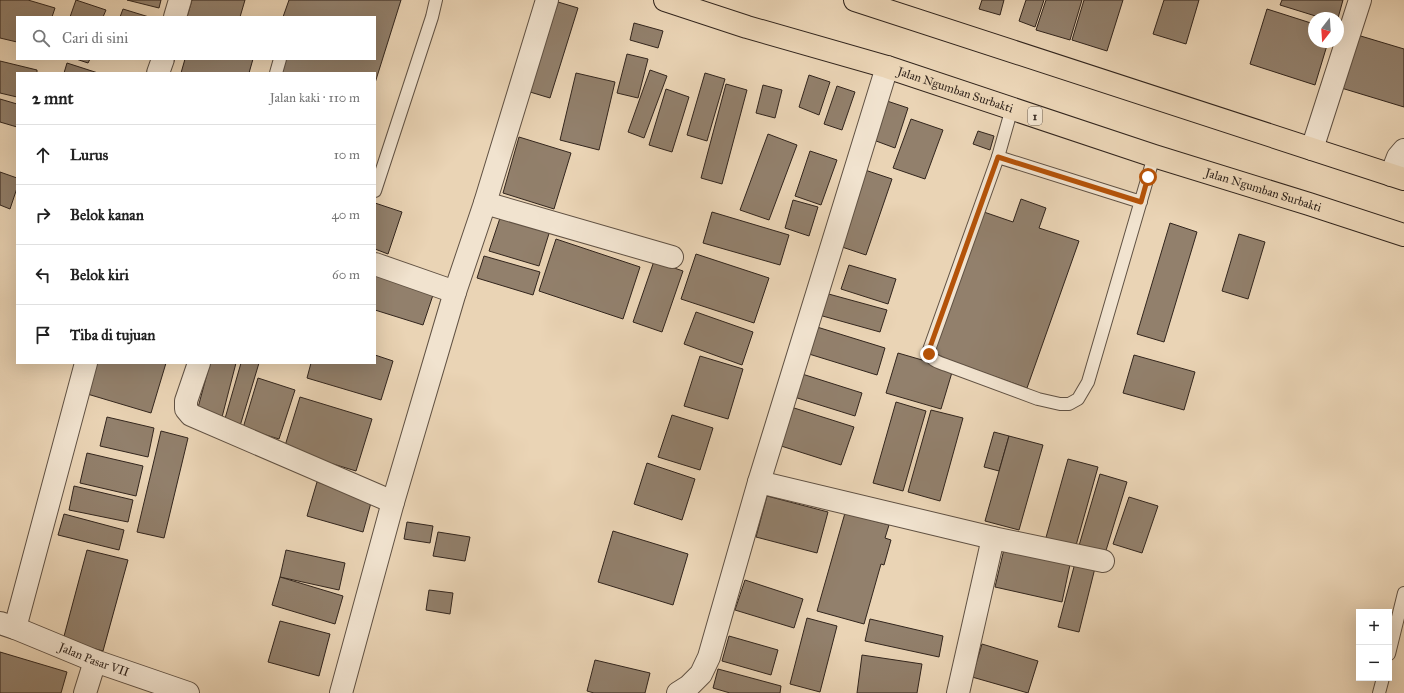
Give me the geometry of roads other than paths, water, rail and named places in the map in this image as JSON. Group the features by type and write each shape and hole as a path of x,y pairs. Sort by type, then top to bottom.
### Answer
{"highway":[{"name":"Jalan Ngumban Surbakti","path":"665,0 746,27 887,67 1154,156 1404,235"},
{"path":"855,0 1398,177"}],"street":[{"path":"175,16 180,0"},
{"path":"341,693 393,502 455,292 485,203 547,0"},
{"path":"1312,149 1360,0"},
{"path":"158,72 163,60"},
{"path":"678,693 689,686 701,674 709,657 759,482 887,67"},
{"path":"1398,177 1398,157 1404,150"},
{"path":"485,203 672,257"},
{"path":"376,264 455,292"},
{"path":"8,626 86,364"},
{"path":"199,364 186,401 186,409 191,416 393,502"},
{"path":"759,482 993,538 1103,561"},
{"path":"958,693 993,538"},
{"name":"Jalan Pasar VII","path":"8,626 95,661 188,693"},
{"path":"85,693 95,661"}],"lane":[{"path":"376,188 432,17 436,0"},
{"path":"276,72 280,60"},
{"path":"1012,108 998,157 929,350 929,354 933,360 940,363 1038,399 1060,404 1070,404 1078,399 1088,382 1154,156"},
{"path":"998,157 1141,202"},
{"path":"1391,645 1404,593"},
{"path":"1379,693 1382,681"}]}
